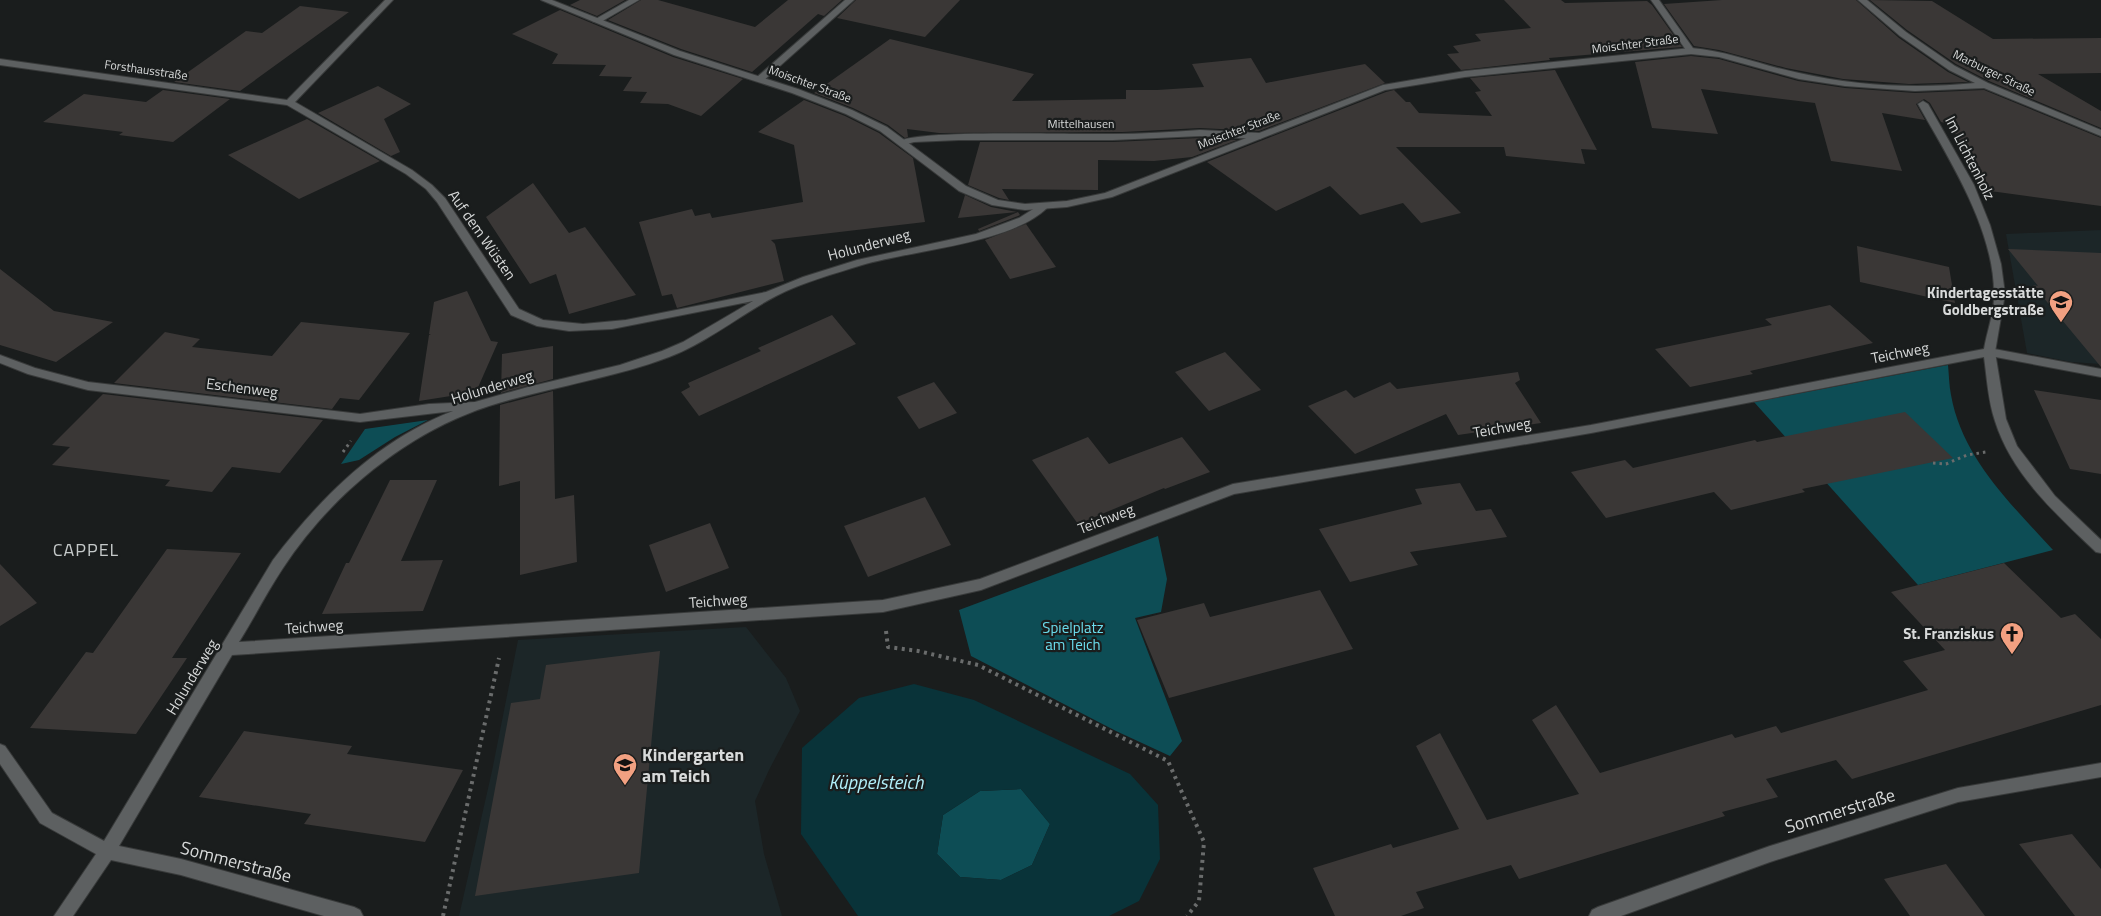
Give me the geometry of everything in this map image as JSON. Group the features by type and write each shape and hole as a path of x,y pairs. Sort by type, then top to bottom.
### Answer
{"street":[{"path":"289,103 389,0"},
{"name":"Moischter Straße","path":"545,0 720,68 832,103 870,121 903,142 968,193 997,203 1042,208 1108,195 1370,92 1398,85 1465,74 1691,51 1705,52 1798,75 1847,84 1912,88 1985,85"},
{"path":"596,21 635,0"},
{"path":"760,79 850,0"},
{"path":"1655,0 1691,51"},
{"name":"Marburger Straße","path":"1862,0 1921,48 1952,68 1985,85 2101,133"},
{"name":"Forsthausstraße","path":"0,62 289,103"},
{"name":"Auf dem Wüsten","path":"289,103 408,172 429,187 441,200 515,312 530,321 562,328 604,327 774,293"},
{"name":"Im Lichtenholz","path":"1923,104 1969,185 1985,225 1996,264 2000,294 1989,352 2000,419 2011,448 2050,500 2101,548"},
{"name":"Mittelhausen","path":"903,142 914,138 959,137 1113,137 1200,133 1260,136"},
{"name":"Holunderweg","path":"63,916 107,851 280,561 307,526 340,489 374,461 420,431 483,404 636,365 669,353 729,321 774,293 863,262 995,231 1033,215 1042,208"},
{"path":"1989,352 2101,373"},
{"name":"Teichweg","path":"227,649 883,606 981,584 1233,489 1591,429 1989,352"},
{"name":"Eschenweg","path":"0,359 32,371 88,386 360,418 429,408 483,404"},
{"name":"Sommerstraße","path":"0,751 46,818 107,851 181,867 354,916"},
{"name":"Sommerstraße","path":"1598,916 1770,854 1958,795 2101,770"}],"path":[{"path":"1933,463 1937,465 1955,462 1963,456 2011,448"},
{"path":"883,606 888,647 932,654 978,666 1148,753 1168,761 1204,842 1199,901 1187,916"},
{"path":"443,916 505,631"}],"shaded area":[{"name":"Kindertagesstätte Goldbergstraße","path":"2101,230 2101,364 2071,362 2027,353 2006,234"},
{"name":"Kindergarten am Teich","path":"746,627 786,678 800,711 755,801 764,854 782,916 459,916 492,771 518,640"}],"green space":[{"path":"1948,365 1950,391 1957,418 1977,460 2021,516 2053,550 1918,585 1754,402"},
{"path":"428,420 395,437 359,460 341,464 365,429"},
{"name":"Spielplatz am Teich","path":"1158,536 1167,579 1161,612 1135,618 1182,741 1170,756 1116,731 971,656 959,610"},
{"path":"1021,789 1050,824 1032,865 1001,880 960,877 937,854 943,815 980,791"}],"water":[{"name":"Küppelsteich","path":"914,684 974,700 1130,774 1158,805 1160,859 1139,901 1109,916 858,916 801,834 802,748 859,698","holes":["1021,789 1050,824 1032,865 1001,880 960,877 937,854 943,815 980,791"]}],"building":[{"path":"580,0 625,0 597,16 570,5"},
{"path":"641,0 658,0 755,27 788,0 842,0 824,16 818,14 752,72 681,49 608,20"},
{"path":"856,0 960,0 925,37 837,18"},
{"path":"1504,0 1561,0 1565,3 1647,1 1652,5 1682,47 1549,58 1550,60 1461,70 1447,54 1459,53 1453,46 1481,41 1475,34 1531,28"},
{"path":"1722,0 1856,0 1899,38 1948,72 1968,82 1909,84 1843,79 1786,68 1719,50 1694,46 1664,4"},
{"path":"1870,0 1932,1 1993,39 2101,38 2101,73 2038,74 2101,111 2101,128 1989,81 1956,64 1907,30"},
{"path":"300,6 349,12 240,91 174,82 246,31 262,33"},
{"path":"560,10 673,57 743,79 701,116 668,104 640,103 647,92 623,91 632,77 599,76 606,65 552,64 558,54 512,34"},
{"path":"890,39 1034,74 1012,101 1126,99 1126,90 1204,87 1192,64 1251,58 1266,83 1365,64 1385,83 1259,131 1200,128 1123,132 939,133 907,129 908,137 905,138 888,125 853,108 814,93"},
{"path":"1691,56 1719,59 1798,81 1845,88 1915,93 1984,90 2101,138 2101,206 1983,190 1952,127 1947,127 1945,123 1941,122 1930,103 1924,99 1916,104 1925,120 1882,113 1902,171 1831,161 1815,103 1701,89 1718,134 1652,128 1635,62"},
{"path":"1555,70 1597,150 1581,149 1585,164 1506,156 1504,147 1396,147 1461,213 1421,223 1403,203 1360,215 1330,186 1276,211 1207,162 1394,90 1406,102 1410,102 1419,113 1492,116 1475,92 1481,91 1470,78"},
{"path":"378,86 411,104 384,119 400,152 391,156 318,113"},
{"path":"163,90 230,99 173,142 119,135 123,132 43,122 84,94 146,102"},
{"path":"804,100 845,116 879,133 913,158 925,222 771,240 775,244 784,281 677,308 672,294 662,296 639,222 692,209 695,216 710,213 712,218 803,202 794,145 758,132"},
{"path":"307,119 380,161 299,199 228,155"},
{"path":"1200,138 1237,140 1192,157 1154,161 1098,160 1098,190 1002,189 1009,200 999,198 968,185 980,142 1113,142"},
{"path":"533,183 569,233 585,227 636,295 569,314 556,274 530,284 486,217"},
{"path":"965,195 991,207 1017,212 958,218"},
{"path":"1018,212 1020,215 1018,216 979,231 978,229"},
{"path":"1026,224 1056,267 1010,279 985,240"},
{"path":"1857,246 1949,267 1955,303 1860,282"},
{"path":"2008,249 2101,253 2101,367 2033,285 2038,286"},
{"path":"0,269 54,311 113,322 56,362 0,345"},
{"path":"467,291 491,341 498,342 476,392 419,401 429,335 431,335 429,334 434,302"},
{"path":"1830,305 1873,343 1750,371 1753,374 1690,387 1655,349 1772,325 1765,319"},
{"path":"832,315 856,344 699,416 681,392 690,387 688,383 761,351 758,348"},
{"path":"301,322 410,333 359,400 340,398 332,409 114,383 165,332 200,339 192,347 272,356"},
{"path":"553,346 553,379 501,393 502,354"},
{"path":"1225,352 1261,390 1209,411 1175,372"},
{"path":"1518,372 1520,380 1515,383 1541,423 1458,435 1446,414 1355,454 1308,406 1346,390 1354,398 1390,382 1397,389"},
{"path":"934,382 957,413 919,429 897,397"},
{"path":"2034,390 2101,400 2101,474 2070,469"},
{"path":"553,391 555,499 574,495 577,562 520,575 520,481 499,486 500,405"},
{"path":"103,394 323,420 280,473 232,467 212,492 165,486 170,480 52,465 70,447 52,445"},
{"path":"1905,412 1953,458 1802,489 1805,492 1731,510 1714,492 1606,518 1571,472 1625,460 1633,468 1755,440 1757,442"},
{"path":"1088,437 1109,464 1182,437 1210,472 1164,488 1078,524 1032,460"},
{"path":"390,480 437,480 401,561 443,560 423,611 322,614 346,563 349,563"},
{"path":"1460,483 1476,511 1491,509 1507,537 1410,552 1418,565 1350,582 1319,529 1422,504 1415,489"},
{"path":"925,497 951,545 868,577 844,526"},
{"path":"710,523 729,568 666,592 649,545"},
{"path":"167,549 241,553 172,658 187,658 136,734 30,728 86,652 93,653"},
{"path":"2004,563 2061,618 2075,614 2101,639 2101,705 1852,779 1836,760 1766,779 1778,797 1722,812 1725,816 1519,879 1511,865 1416,892 1424,908 1401,916 1335,916 1313,868 1391,844 1393,848 1459,829 1416,746 1440,733 1487,820 1579,794 1532,720 1556,705 1600,773 1732,734 1735,738 1776,726 1781,733 1928,690 1903,661 1945,650 1891,592"},
{"path":"0,564 37,603 0,626"},
{"path":"1320,590 1353,649 1169,698 1137,620 1204,603 1210,617"},
{"name":"Kindergarten am Teich","path":"660,651 639,873 475,896 511,703 540,699 546,665"},
{"path":"244,731 352,746 347,754 463,770 425,842 304,824 311,814 199,797"},
{"path":"2072,834 2101,869 2101,916 2075,916 2019,844"},
{"path":"1946,864 1985,916 1910,916 1884,879"}],"place":[{"name":"Kindertagesstätte Goldbergstraße","path":"2061,323"},
{"name":"St. Franziskus","path":"2012,655"},
{"name":"Kindergarten am Teich","path":"625,786"}],"district":[{"name":"CAPPEL","path":"86,550"}]}
